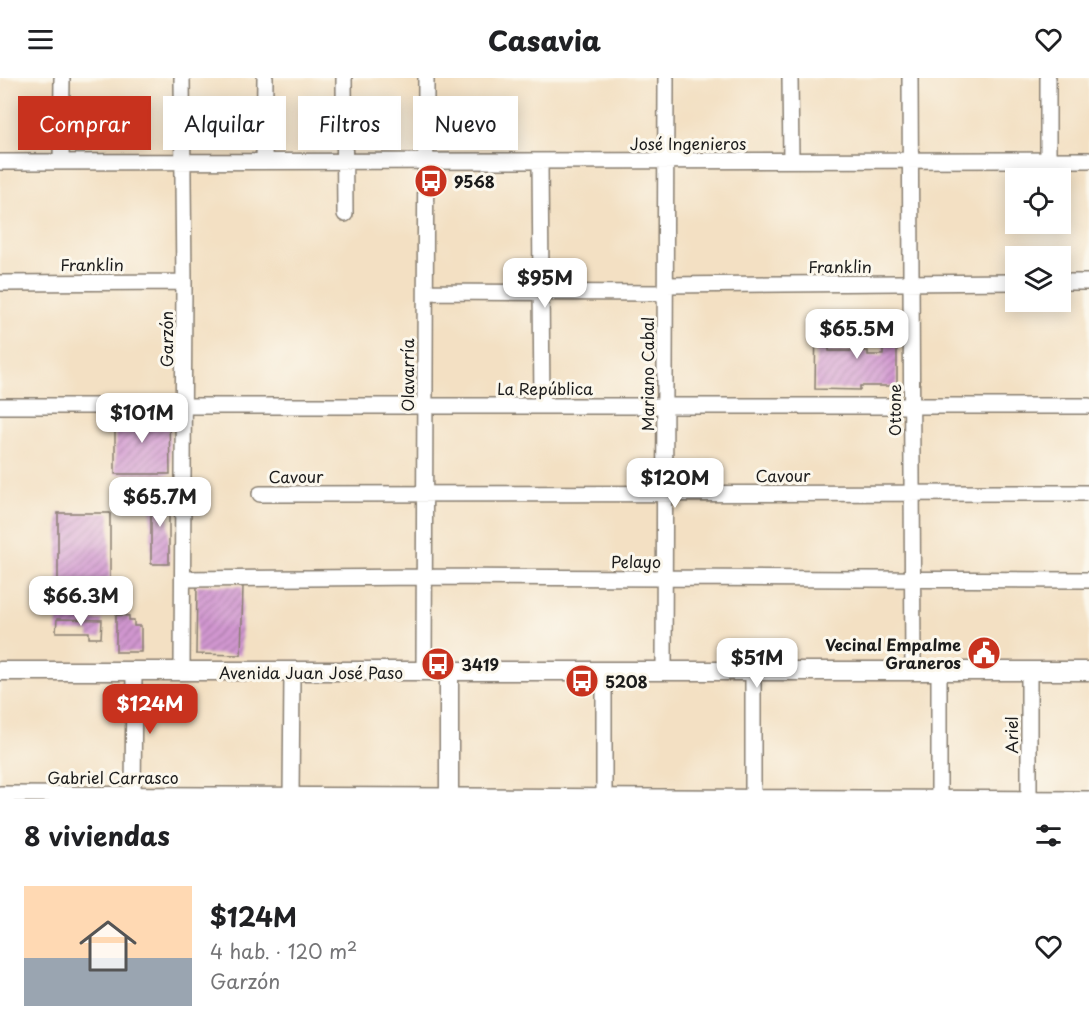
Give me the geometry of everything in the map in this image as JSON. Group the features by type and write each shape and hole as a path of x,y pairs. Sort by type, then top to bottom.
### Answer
{"main road":[{"name":"Avenida Juan José Paso","path":"0,671 1089,671"},
{"path":"448,798 449,671"}],"street":[{"path":"61,162 62,78"},
{"name":"Garzón","path":"182,78 184,282 182,671"},
{"path":"264,161 265,78"},
{"path":"344,78 345,214"},
{"name":"Olavarría","path":"424,672 426,78"},
{"name":"Mariano Cabal","path":"664,671 666,78"},
{"path":"790,78 791,160"},
{"name":"Ottone","path":"910,78 913,671"},
{"path":"1048,78 1048,160"},
{"name":"José Ingenieros","path":"0,162 1089,160"},
{"path":"540,161 542,406"},
{"name":"Franklin","path":"0,283 184,282"},
{"name":"Franklin","path":"426,292 542,292 1005,282"},
{"path":"1071,282 1089,282"},
{"name":"La República","path":"0,406 1089,406"},
{"name":"Cavour","path":"260,494 1089,493"},
{"name":"Pelayo","path":"183,579 425,577 1089,580"},
{"path":"134,671 134,797"},
{"path":"604,671 604,798"},
{"path":"753,671 753,798"},
{"path":"939,671 939,799"},
{"name":"Ariel","path":"1029,671 1029,799"},
{"path":"291,797 292,672"},
{"name":"Gabriel Carrasco","path":"0,794 134,797 1089,798"}],"building":[{"path":"816,319 829,319 829,351 868,351 868,355 883,355 883,340 870,339 871,319 897,319 897,386 860,386 860,390 815,389"},
{"path":"169,414 170,474 115,474 115,415"},
{"path":"151,491 169,491 169,564 151,564"},
{"path":"58,513 110,513 110,585 58,585"},
{"path":"197,585 243,586 241,655 196,654"},
{"path":"116,615 129,616 129,620 134,620 134,626 141,626 141,652 116,652"},
{"path":"57,619 102,620 101,638 89,638 89,632 56,632"}],"place":[{"name":"9568","path":"431,181"},
{"name":"Vecinal Empalme Graneros","path":"984,653"},
{"name":"3419","path":"438,664"},
{"name":"5208","path":"582,681"}]}
